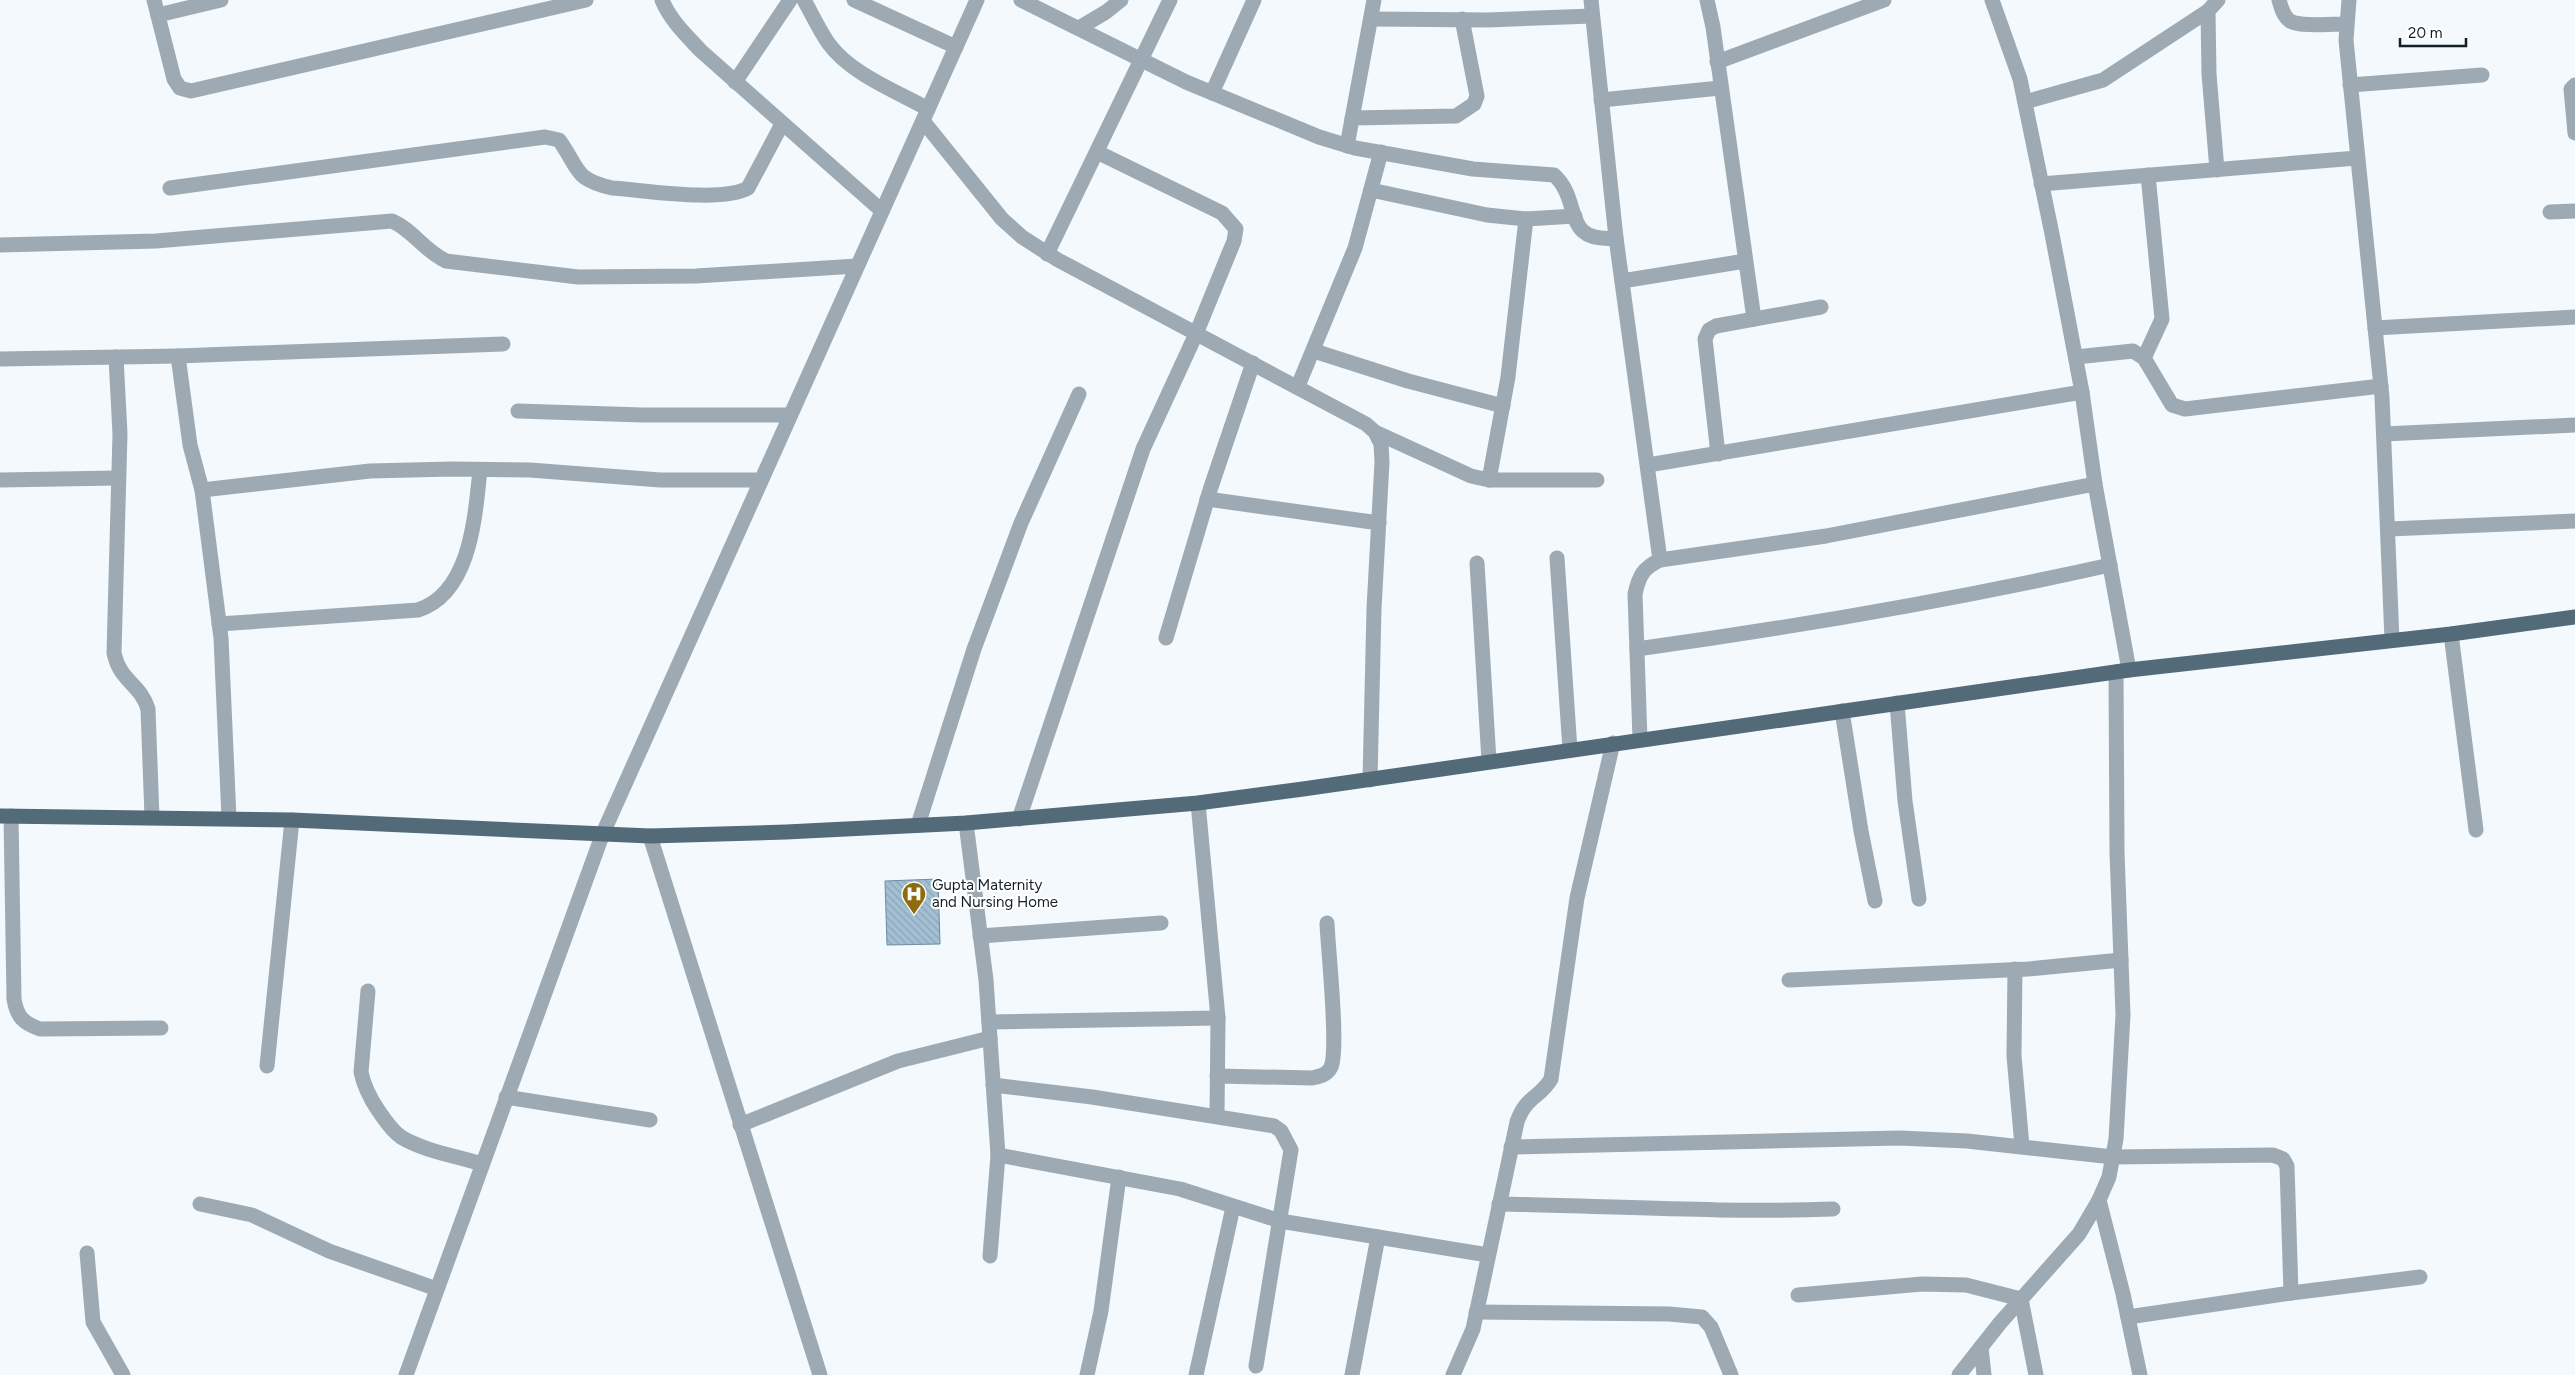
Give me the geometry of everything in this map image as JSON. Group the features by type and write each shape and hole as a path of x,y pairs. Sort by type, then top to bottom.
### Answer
{"main road":[{"path":"5,816 229,818 650,836 918,826 1019,819 1198,803 1370,780 1613,743 2123,671 2451,634 2575,616"}],"street":[{"path":"221,0 156,7 174,79 180,88 191,91 586,0"},
{"path":"662,0 680,28 735,82 882,211"},
{"path":"735,82 790,0"},
{"path":"804,0 828,43 839,56 925,115 1002,219 1022,238 1047,254 1298,386 1366,424 1375,432 1471,476 1489,480 1597,480"},
{"path":"854,0 956,47"},
{"path":"406,1375 603,833 978,0"},
{"path":"1021,0 1212,93 1347,146 1473,168 1554,175 1562,182 1581,230 1589,237 1598,240 1616,238"},
{"path":"1079,28 1106,12 1121,0"},
{"path":"1047,254 1170,0"},
{"path":"1212,93 1254,0"},
{"path":"1347,146 1374,0"},
{"path":"1591,0 1616,238 1660,560"},
{"path":"1707,0 1754,319"},
{"path":"1717,62 1852,6 1884,0"},
{"path":"1959,1375 2021,1299 2079,1234 2099,1200 2109,1177 2116,1139 2123,1015 2117,852 2123,671 2110,565 2095,484 2076,357 2025,102 2020,79 1992,0"},
{"path":"2279,0 2283,12 2290,20 2298,24 2345,24"},
{"path":"2349,0 2345,24 2381,386 2389,529 2392,640"},
{"path":"2025,102 2103,80 2213,5"},
{"path":"2213,5 2209,74 2217,170"},
{"path":"1371,19 1592,16"},
{"path":"1352,118 1456,116 1474,104 1477,96 1462,19"},
{"path":"2350,84 2482,75"},
{"path":"2575,85 2571,89 2575,132"},
{"path":"1601,100 1720,88"},
{"path":"170,188 545,137 559,140 583,179 599,185 612,188 720,195 739,193 748,188 782,124"},
{"path":"1019,819 1143,449 1196,334 1234,240 1236,229 1222,213 1097,152"},
{"path":"1298,386 1355,248 1381,152"},
{"path":"2042,184 2357,158"},
{"path":"2144,358 2162,319 2148,175"},
{"path":"1370,190 1487,215 1526,219 1575,216"},
{"path":"2550,212 2575,211"},
{"path":"1489,480 1503,406 1526,219"},
{"path":"0,245 156,241 392,221 402,225 432,254 446,261 578,276 696,276 857,266"},
{"path":"1622,281 1745,261"},
{"path":"1718,454 1705,339 1709,330 1716,326 1821,307"},
{"path":"2375,328 2575,317"},
{"path":"0,359 178,356 503,344"},
{"path":"1314,351 1408,381 1503,406"},
{"path":"2076,357 2133,351 2144,358 2172,405 2185,409 2381,386"},
{"path":"178,356 190,445 202,490 219,624 229,818"},
{"path":"116,357 120,434 114,653 117,667 144,697 148,709 152,817"},
{"path":"1166,638 1207,499 1253,363"},
{"path":"1648,465 2082,392"},
{"path":"918,826 974,649 1021,523 1080,394"},
{"path":"518,411 642,415 790,415"},
{"path":"2384,434 2575,425"},
{"path":"1370,780 1382,462 1381,444 1375,432"},
{"path":"219,624 418,610 427,607 438,600 452,583 468,549 473,531 480,470"},
{"path":"202,490 370,471 530,470 660,480 761,480"},
{"path":"0,480 118,478"},
{"path":"1640,740 1635,594 1639,578 1646,567 1660,560 1826,536 2095,484"},
{"path":"1207,499 1379,523"},
{"path":"2389,529 2575,522"},
{"path":"1557,558 1570,750"},
{"path":"1477,563 1489,761"},
{"path":"1637,649 1784,629 1976,595 2110,565"},
{"path":"2451,634 2476,830"},
{"path":"1897,703 1905,801 1919,899"},
{"path":"1842,711 1861,831 1875,901"},
{"path":"1453,1375 1473,1330 1499,1204 1522,1108 1546,1088 1551,1079 1577,898 1613,743"},
{"path":"1198,803 1218,1018 1217,1116"},
{"path":"5,816 14,999 20,1018 28,1025 40,1029 161,1028"},
{"path":"267,1066 292,820"},
{"path":"966,823 989,1022 998,1155 990,1256"},
{"path":"650,836 820,1375"},
{"path":"980,936 1161,923"},
{"path":"1217,1076 1312,1078 1324,1076 1330,1069 1334,1046 1327,924"},
{"path":"1789,980 2014,969 2121,960"},
{"path":"2014,969 2014,1056 2022,1146"},
{"path":"368,991 361,1072 363,1085 376,1107 389,1126 401,1137 428,1148 482,1164"},
{"path":"989,1022 1218,1018"},
{"path":"740,1125 898,1061 990,1038"},
{"path":"993,1085 1217,1116 1274,1126 1288,1140 1291,1150 1256,1366"},
{"path":"506,1097 650,1120"},
{"path":"1512,1147 1899,1138 1967,1140 2113,1157 2272,1155 2282,1159 2287,1166 2291,1293"},
{"path":"998,1155 1180,1189 1280,1221 1488,1255"},
{"path":"1087,1375 1101,1311 1119,1177"},
{"path":"2099,1200 2128,1317 2140,1375"},
{"path":"200,1204 252,1216 329,1251 436,1290"},
{"path":"1499,1204 1652,1207 1753,1212 1833,1209"},
{"path":"1196,1375 1233,1207"},
{"path":"1352,1375 1378,1237"},
{"path":"86,1253 93,1322 123,1375"},
{"path":"2128,1317 2291,1293 2420,1277"},
{"path":"1798,1295 1922,1284 1966,1285 2021,1299"},
{"path":"2021,1299 2036,1375"},
{"path":"1476,1312 1669,1314 1702,1317 1711,1326 1732,1375"},
{"path":"1981,1347 1984,1375"}],"building":[{"path":"938,879 940,944 887,945 885,881"}],"place":[{"name":"Gupta Maternity and Nursing Home","path":"914,915"}]}
